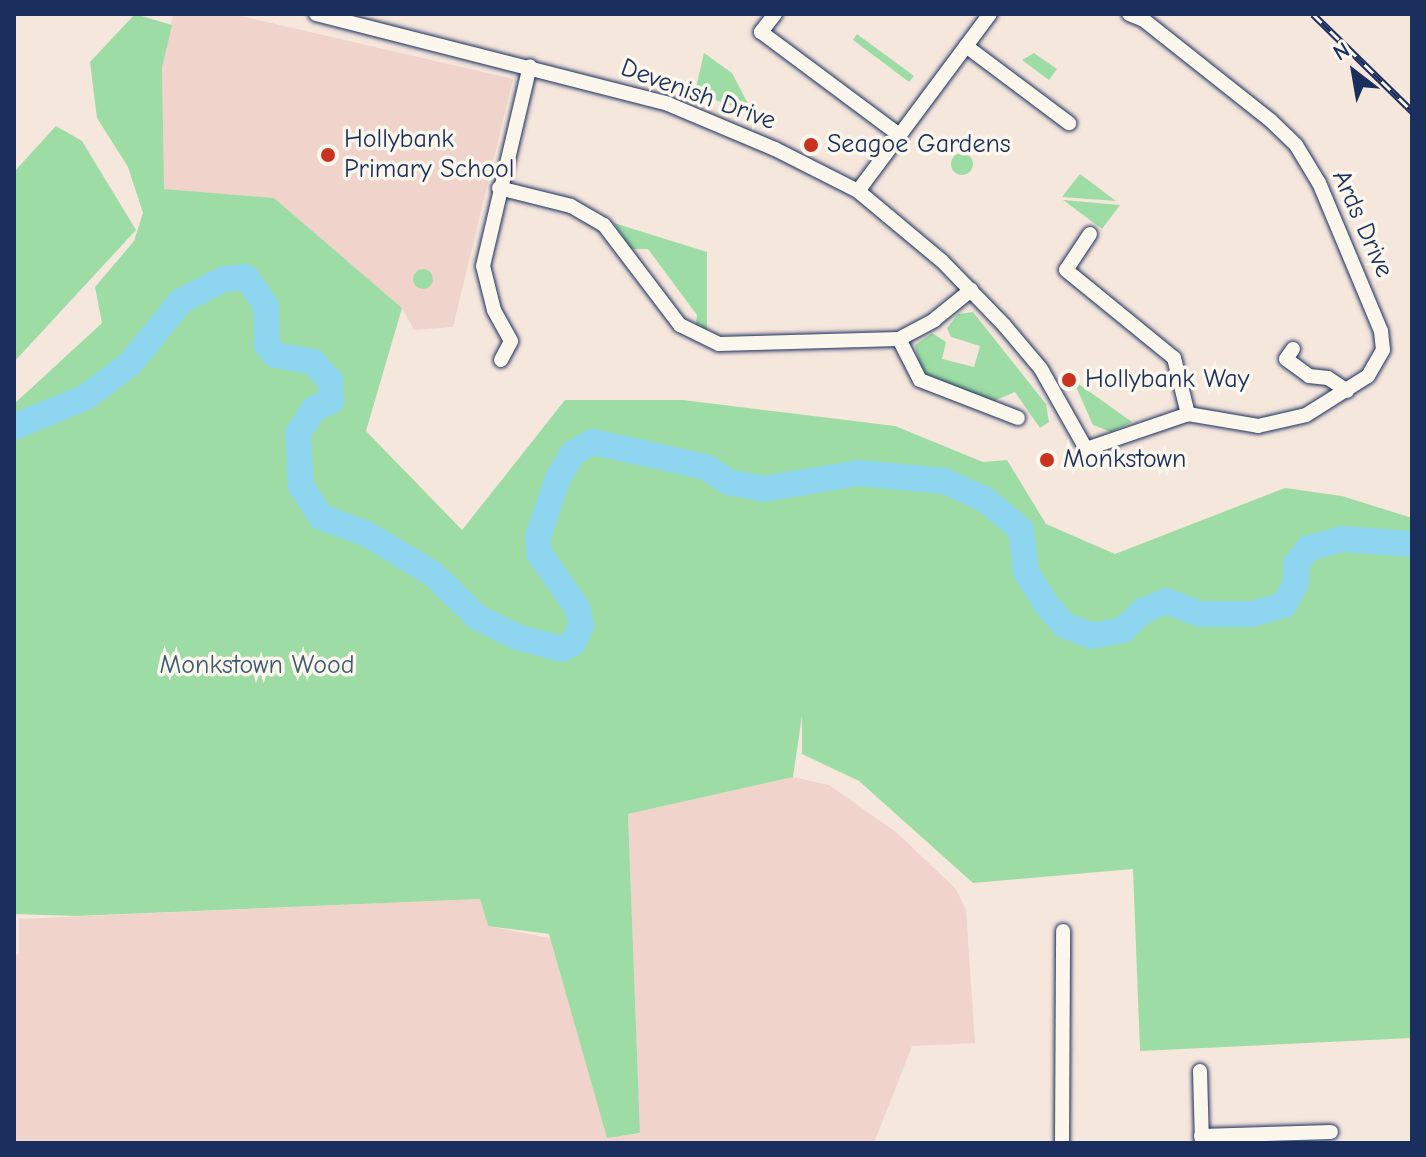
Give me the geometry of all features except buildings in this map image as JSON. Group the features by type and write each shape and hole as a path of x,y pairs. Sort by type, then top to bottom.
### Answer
{"street":[{"name":"Devenish Drive","path":"316,14 376,21 668,104 775,149 858,191 971,290 1041,369 1086,449"},
{"path":"775,14 761,32 898,134"},
{"path":"858,191 990,14"},
{"name":"Ards Drive","path":"1086,449 1188,414 1258,426 1281,423 1347,391 1375,368 1383,350 1381,331 1319,183 1296,145 1270,120 1144,20 1129,14"},
{"path":"966,46 1069,123"},
{"path":"501,360 511,341 494,310 483,266 530,66"},
{"path":"499,188 571,206 604,225 680,325 696,337 719,344 899,339 971,290"},
{"path":"1090,234 1066,270 1174,358 1188,414"},
{"path":"899,339 920,380 1018,418"},
{"path":"1293,349 1286,359 1309,376 1328,378 1347,391"},
{"path":"1062,1143 1063,931"},
{"path":"1200,1071 1202,1140 1331,1132"}],"shaded area":[{"name":"Hollybank Primary School","path":"173,14 232,14 513,79 453,327 414,330 402,308 274,198 163,189 162,68"},
{"path":"793,777 829,785 896,832 956,889 966,910 975,1043 912,1046 874,1143 14,1143 14,955 19,954 19,919 480,899 488,926 555,939 607,1137 640,1134 628,814"}],"green space":[{"name":"Monkstown Wood","path":"135,14 172,25 162,68 164,189 274,198 402,308 366,431 462,530 565,400 683,400 895,426 983,462 1007,460 1046,524 1115,554 1285,488 1342,496 1412,518 1412,1038 1140,1051 1133,869 973,883 859,781 802,754 802,716 793,777 628,814 640,1133 607,1138 549,934 488,926 480,899 76,916 14,914 14,404 102,323 95,287 134,241 143,213 128,167 97,118 90,62"},
{"path":"857,34 914,76 909,82 853,40"},
{"path":"704,53 732,73 754,115 695,92"},
{"path":"1034,53 1057,69 1049,80 1022,60"},
{"path":"56,126 82,141 136,230 14,362 14,172"},
{"path":"962,153 970,156 973,164 970,172 962,175 954,172 951,164 954,156"},
{"path":"1080,174 1116,201 1062,197"},
{"path":"1063,200 1120,205 1102,229"},
{"path":"614,223 707,252 707,334 695,329 697,315 648,249 631,249"},
{"path":"419,269 427,269 433,279 427,289 419,289 413,283 413,275"},
{"path":"973,312 1046,404 1049,422 1040,428 1015,392 991,402 922,375 915,345 932,333 946,342 942,359 974,367 980,346 951,337 947,328 958,314"},
{"path":"1073,380 1132,422 1111,432 1093,425"}],"waterway":[{"path":"14,427 86,397 130,364 181,301 224,279 246,277 266,306 267,345 275,355 313,362 330,380 331,401 314,409 298,434 301,486 321,517 367,534 433,574 477,617 517,637 562,649 573,643 581,626 578,609 539,553 538,537 558,478 573,453 593,442 706,467 728,482 764,489 859,473 944,481 986,500 1021,530 1026,572 1046,604 1064,625 1092,636 1123,630 1143,611 1166,601 1200,614 1252,614 1284,605 1296,582 1296,564 1309,548 1342,539 1412,544"}],"railway":[{"path":"1313,14 1412,111"}],"place":[{"name":"Seagoe Gardens","path":"811,145"},
{"name":"Hollybank Primary School","path":"328,155"},
{"name":"Hollybank Way","path":"1069,380"},
{"name":"Monkstown","path":"1047,460"}]}
